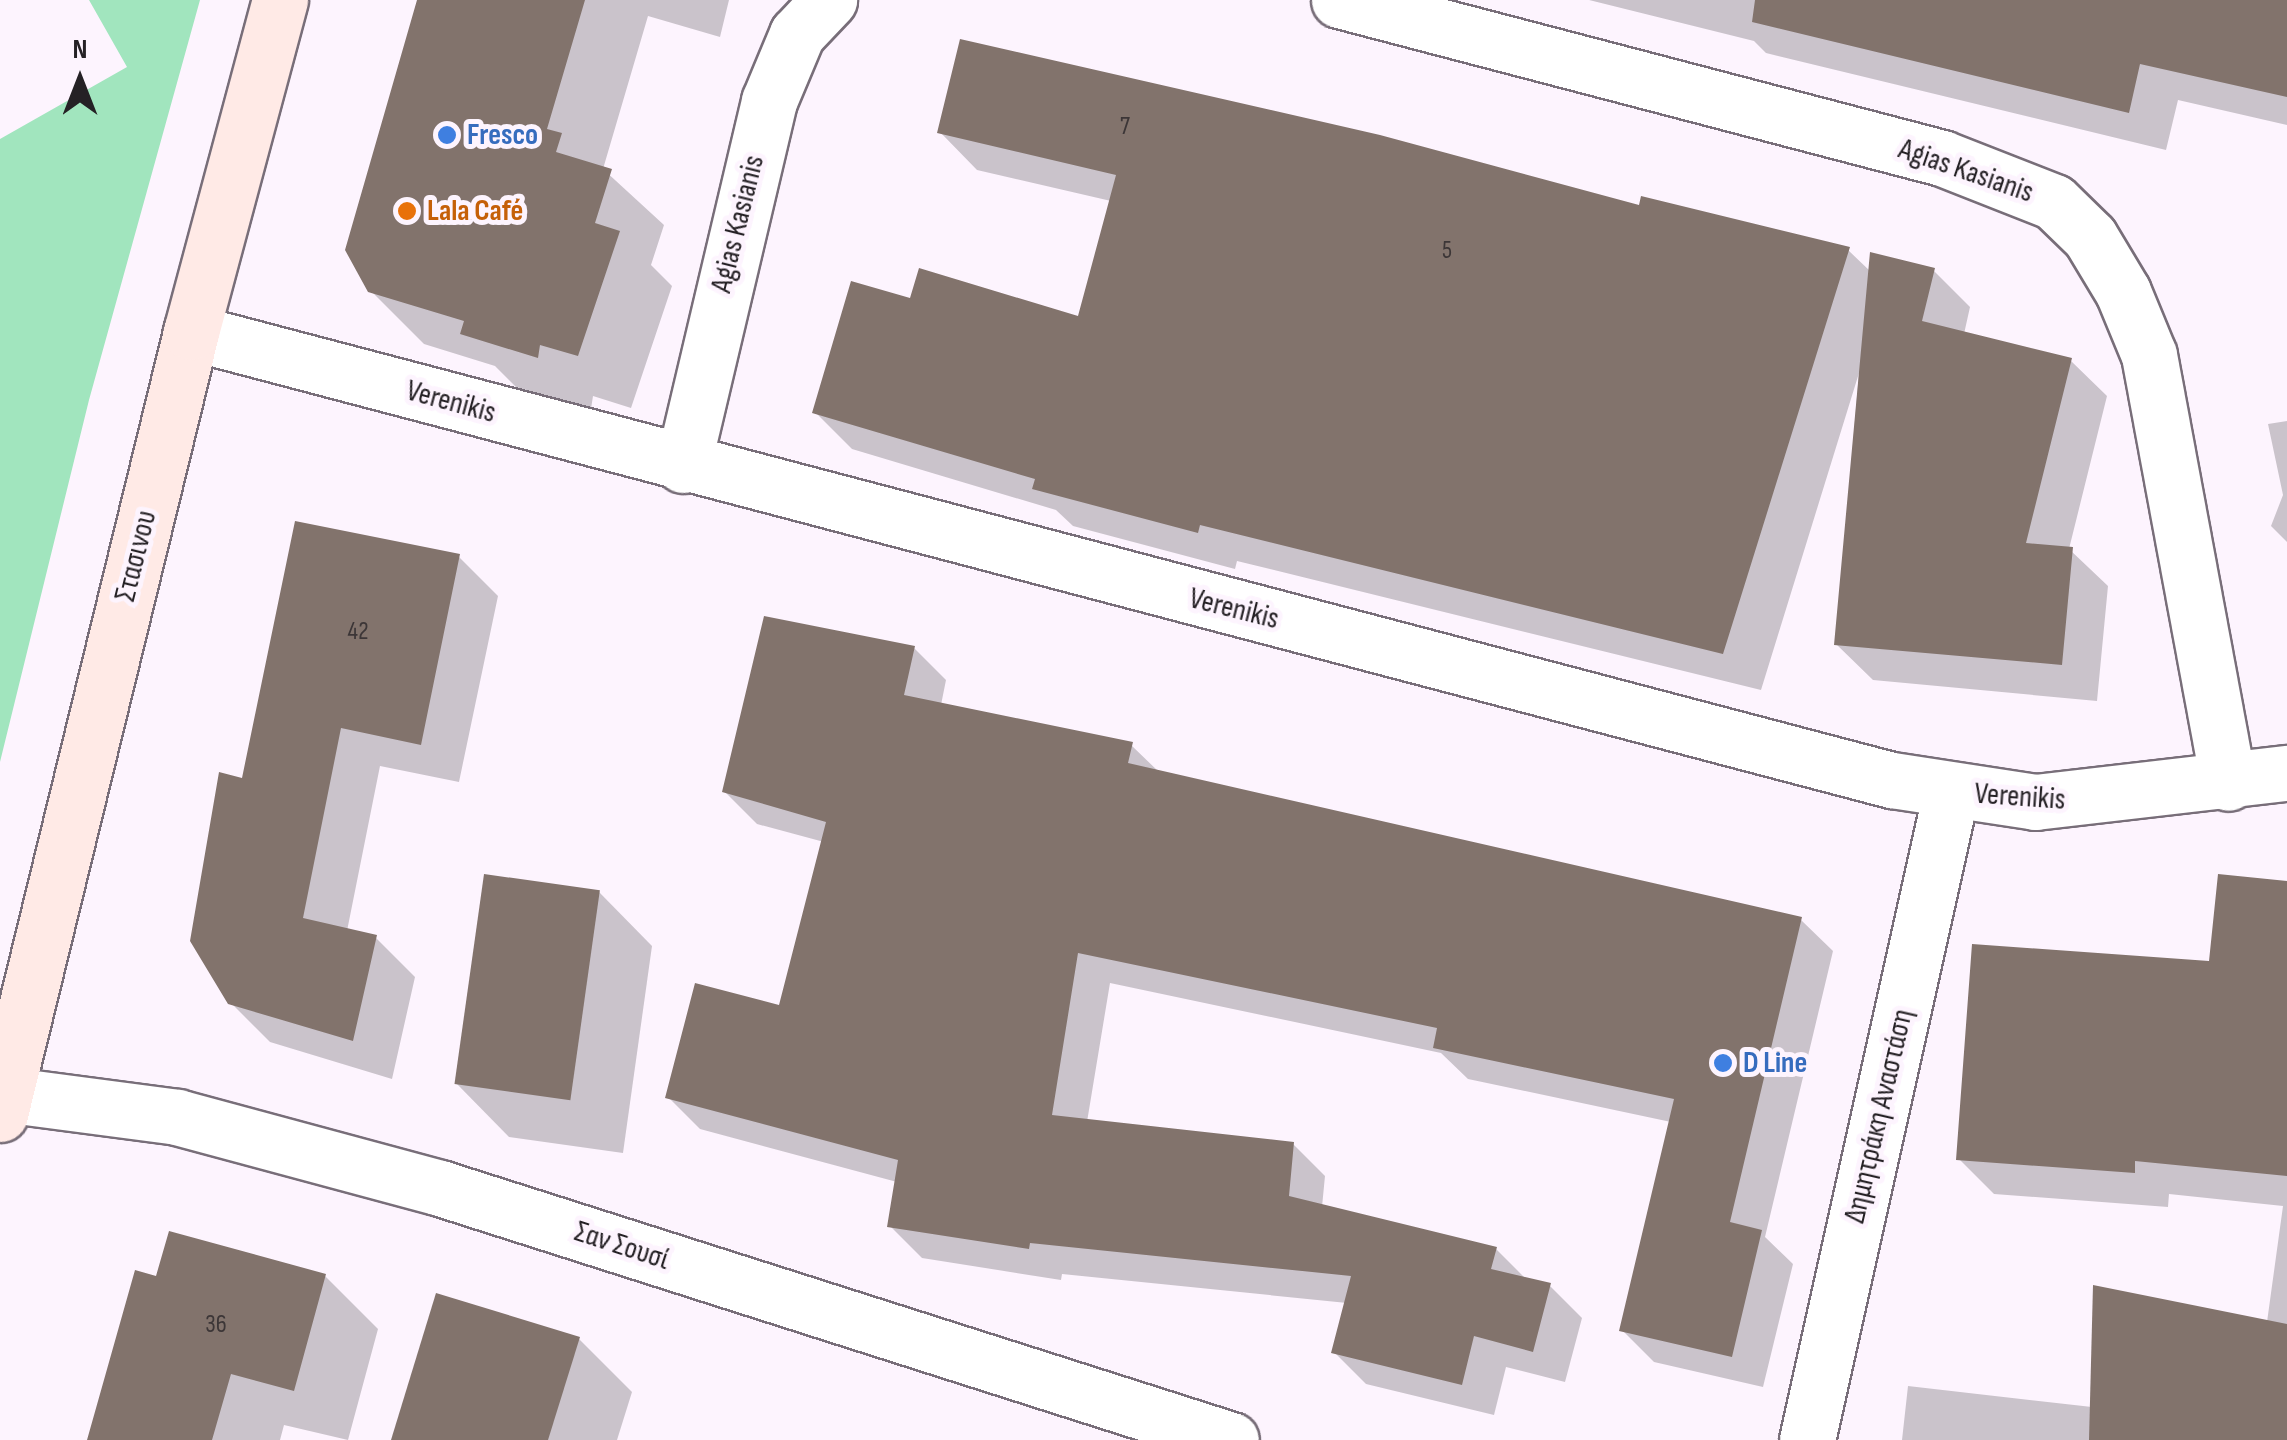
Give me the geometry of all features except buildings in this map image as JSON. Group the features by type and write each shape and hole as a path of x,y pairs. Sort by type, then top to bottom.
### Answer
{"street":[{"name":"Στασινου","path":"1,1101 191,332 280,0"},
{"name":"Agias Kasianis","path":"683,465 768,101 797,34 829,0"},
{"name":"Agias Kasianis","path":"1339,0 1942,158 2054,202 2090,237 2123,292 2149,355 2228,782"},
{"name":"Verenikis","path":"191,332 683,465 1951,792 2088,801 2287,773"},
{"name":"Δημητράκη Αναστάση","path":"1807,1440 1951,792"},
{"name":"Σαν Σουσί","path":"1,1101 177,1117 440,1188 1231,1440"}],"green space":[{"path":"89,0 200,0 89,400 0,762 0,139 127,67"}],"place":[{"name":"Fresco","path":"447,135"},
{"name":"Lala Café","path":"407,211"},
{"name":"D Line","path":"1723,1063"}]}
